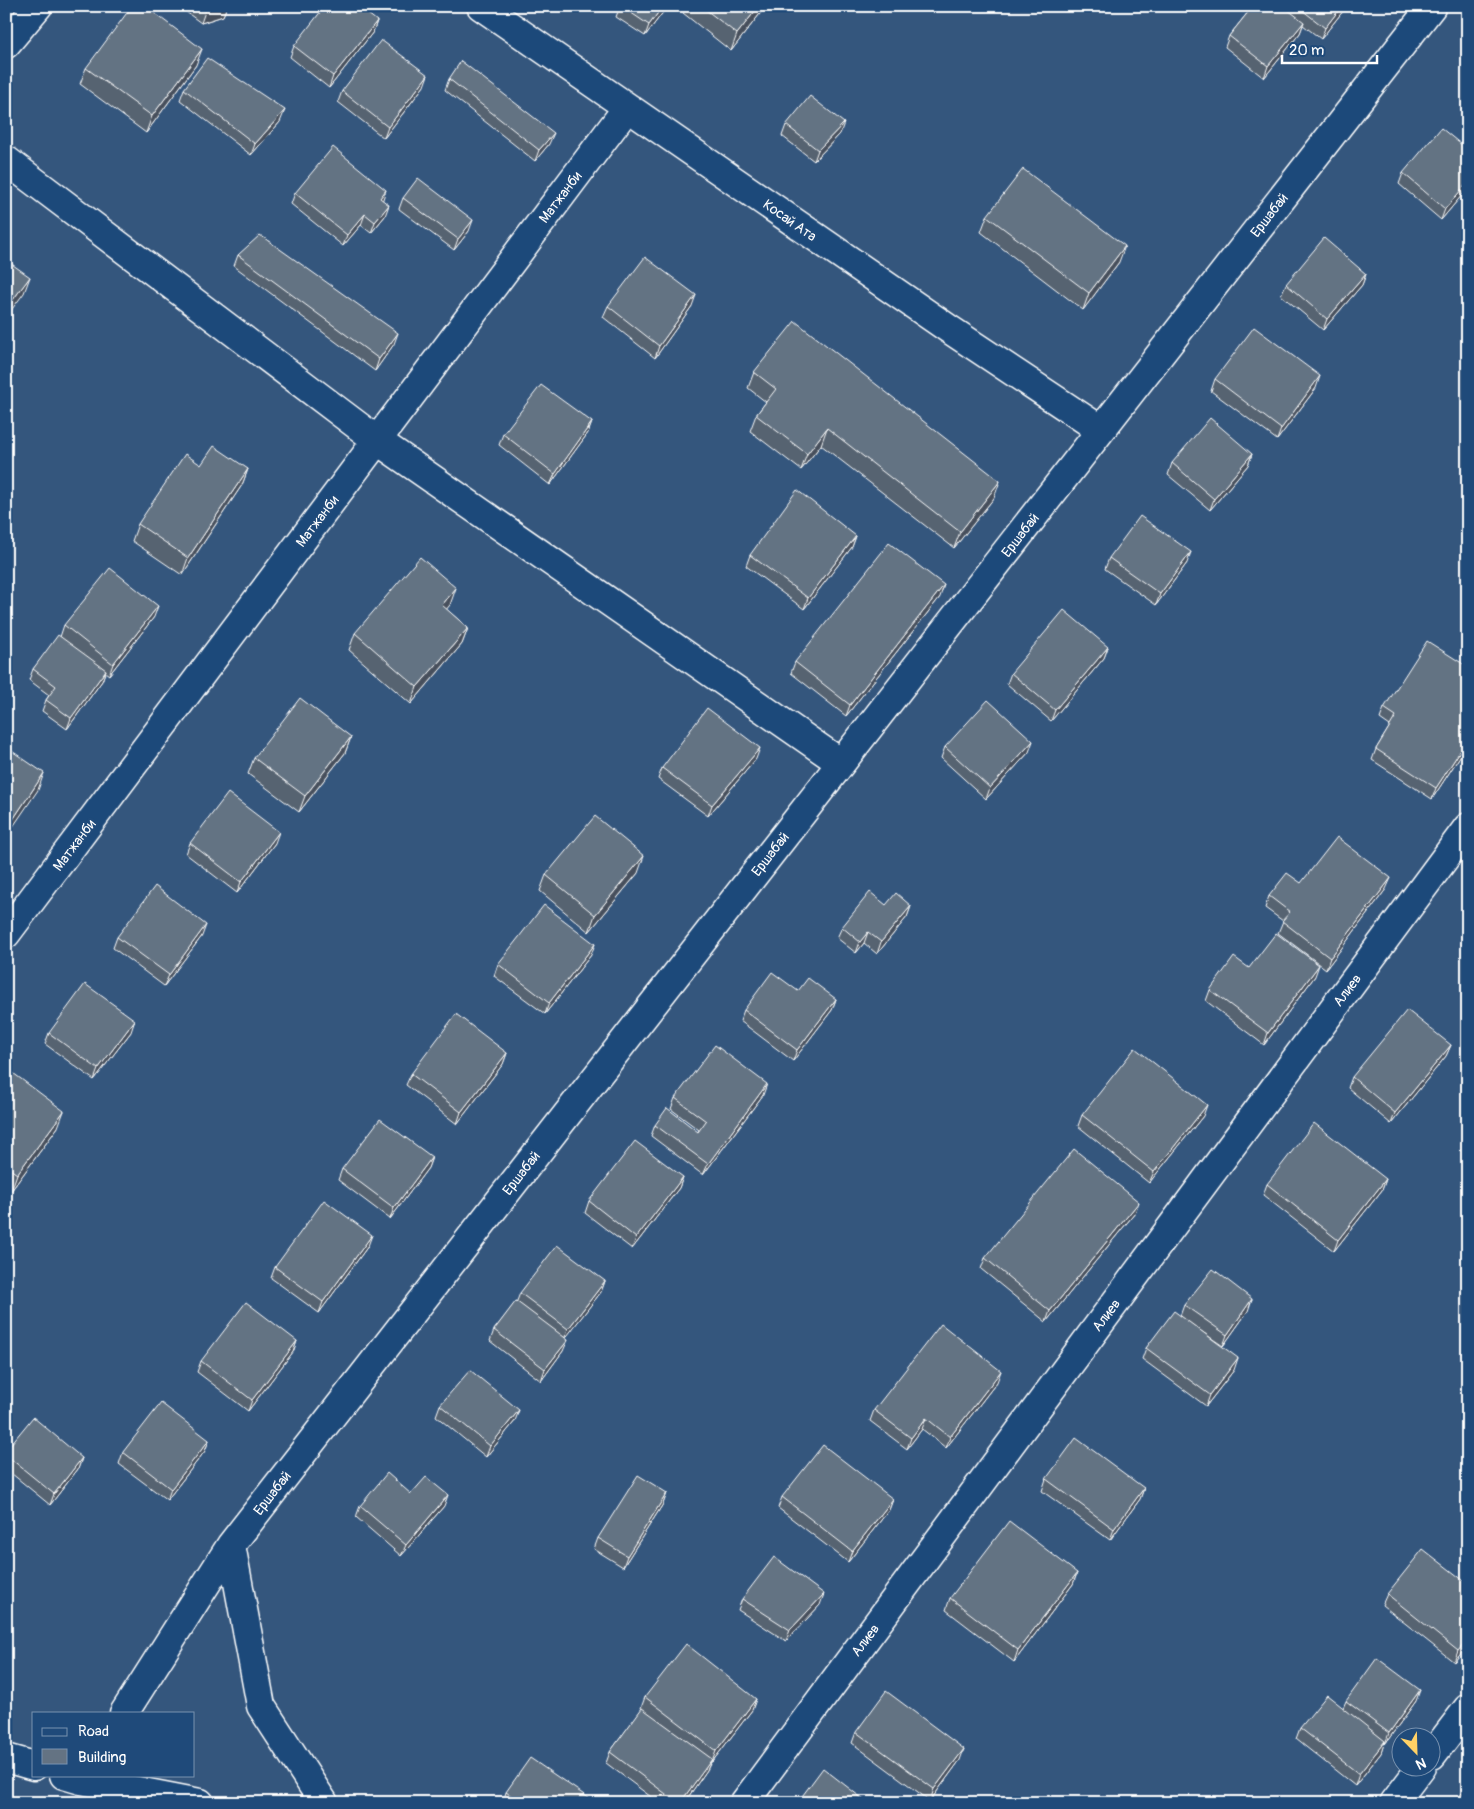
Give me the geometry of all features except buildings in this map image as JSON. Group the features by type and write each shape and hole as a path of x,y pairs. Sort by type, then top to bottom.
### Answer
{"street":[{"path":"6,44 38,6"},
{"name":"Косай Ата","path":"481,6 949,329 1101,430"},
{"name":"Ершабай","path":"125,1712 231,1545 1432,6"},
{"name":"Матжанби","path":"6,934 628,108"},
{"path":"6,160 378,441 841,763"},
{"name":"Алиев","path":"744,1803 1468,827"},
{"path":"231,1545 261,1706 324,1803"},
{"path":"1442,1742 1468,1708"},
{"path":"6,1758 32,1765"},
{"path":"1394,1803 1414,1776"},
{"path":"77,1777 200,1803"}]}
